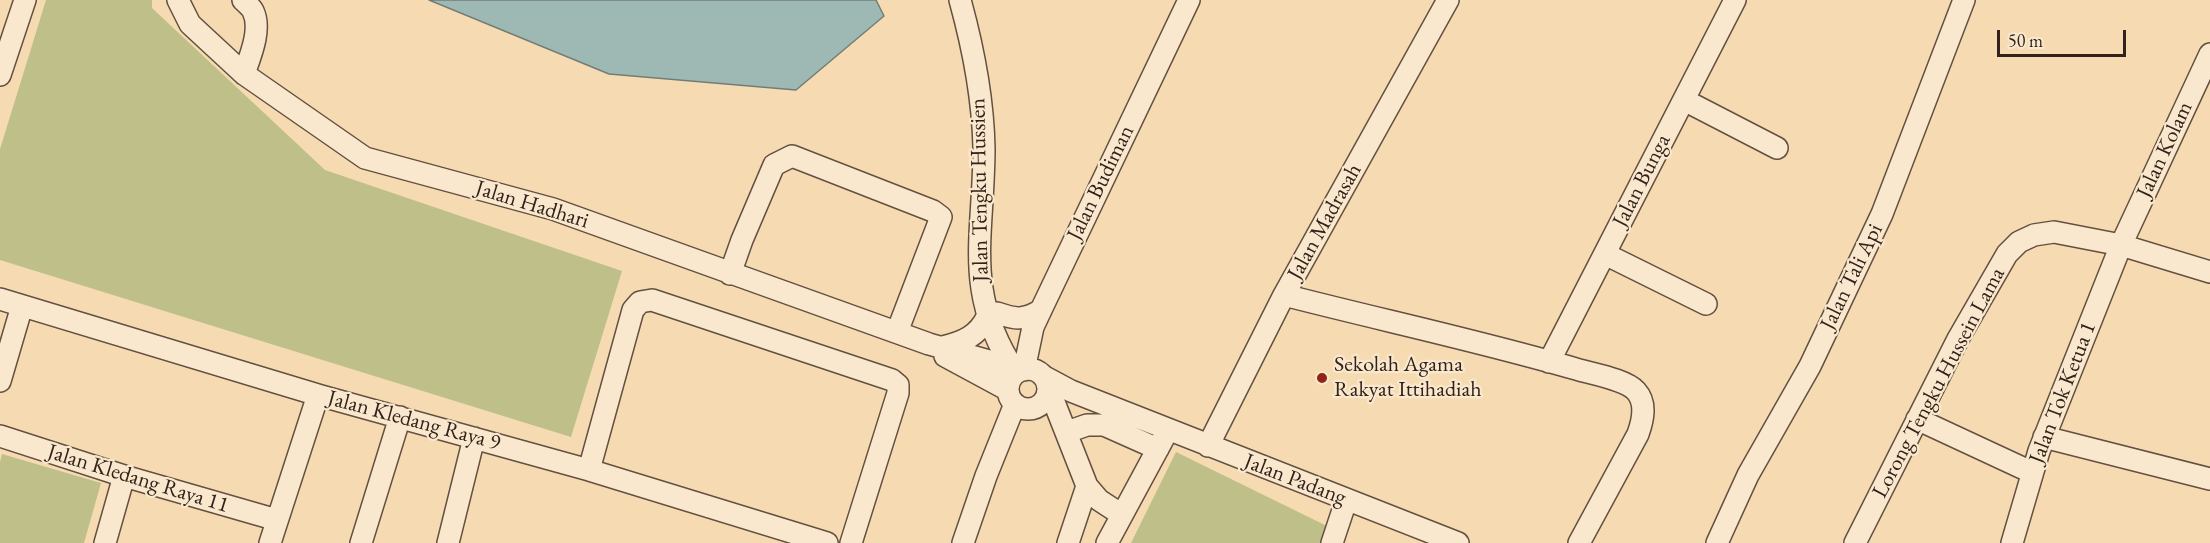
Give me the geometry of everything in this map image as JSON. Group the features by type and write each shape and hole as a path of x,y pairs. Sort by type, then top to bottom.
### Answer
{"street":[{"path":"0,75 25,0"},
{"name":"Jalan Hadhari","path":"178,0 190,24 244,74 365,158 553,209 936,346 950,359 1020,382"},
{"path":"243,0 253,10 256,21 255,37 244,74"},
{"name":"Jalan Tengku Hussien","path":"960,0 976,71 984,147 979,234 980,281 992,315"},
{"name":"Jalan Budiman","path":"1020,382 1031,336 1041,310 1189,0"},
{"name":"Jalan Madrasah","path":"1208,446 1284,295 1448,0"},
{"name":"Jalan Bunga","path":"1550,362 1735,0"},
{"name":"Jalan Tali Api","path":"1717,543 1748,475 1810,366 1882,214 1964,0"},
{"name":"Jalan Kolam","path":"2121,245 2210,54"},
{"path":"1684,100 1777,148"},
{"path":"730,274 774,165 792,156 933,210 941,217 897,332"},
{"name":"Lorong Tengku Hussein Lama","path":"1855,543 1958,339 2007,254 2019,242 2034,235 2054,232 2121,245 2210,272"},
{"name":"Jalan Tok Ketua 1","path":"2012,543 2031,472 2121,245"},
{"path":"1605,254 1706,304"},
{"path":"1284,295 1550,362 1625,383 1636,391 1642,403 1643,418 1638,434 1579,543"},
{"name":"Jalan Kledang Raya 9","path":"0,299 318,395 589,470 792,537 827,543"},
{"path":"589,470 633,310 640,302 652,300 892,380 898,385 898,393 851,543"},
{"path":"0,381 22,306"},
{"path":"992,315 1024,319 1041,310"},
{"path":"936,346 971,337 992,315"},
{"path":"963,543 1020,382 992,315"},
{"path":"986,476 1002,460 1021,424 1045,404 1048,390 1020,382"},
{"name":"Jalan Padang","path":"1132,416 1090,405 1045,404 1029,409 1020,382 1071,391 1132,416 1163,439 1208,446 1458,543"},
{"path":"270,543 318,395"},
{"path":"1045,404 1067,432 1087,486 1094,495 1122,515"},
{"path":"361,543 400,417"},
{"path":"1917,419 2031,472"},
{"path":"1067,432 1087,425 1104,425 1163,439 1107,543"},
{"name":"Jalan Kledang Raya 11","path":"0,436 124,476 277,520"},
{"path":"2044,437 2210,479"},
{"path":"448,543 474,438"},
{"path":"105,543 124,476"},
{"path":"1068,543 1087,486"},
{"path":"1332,543 1346,501"}],"green space":[{"path":"46,0 152,0 152,8 325,170 622,271 571,437 0,260 0,149"},
{"path":"1176,452 1331,528 1324,543 1131,543"},
{"path":"2,454 101,483 84,543 0,543 0,462"}],"water":[{"path":"429,0 876,0 884,16 796,90 609,74"}],"place":[{"name":"Sekolah Agama Rakyat Ittihadiah","path":"1322,378"}]}
